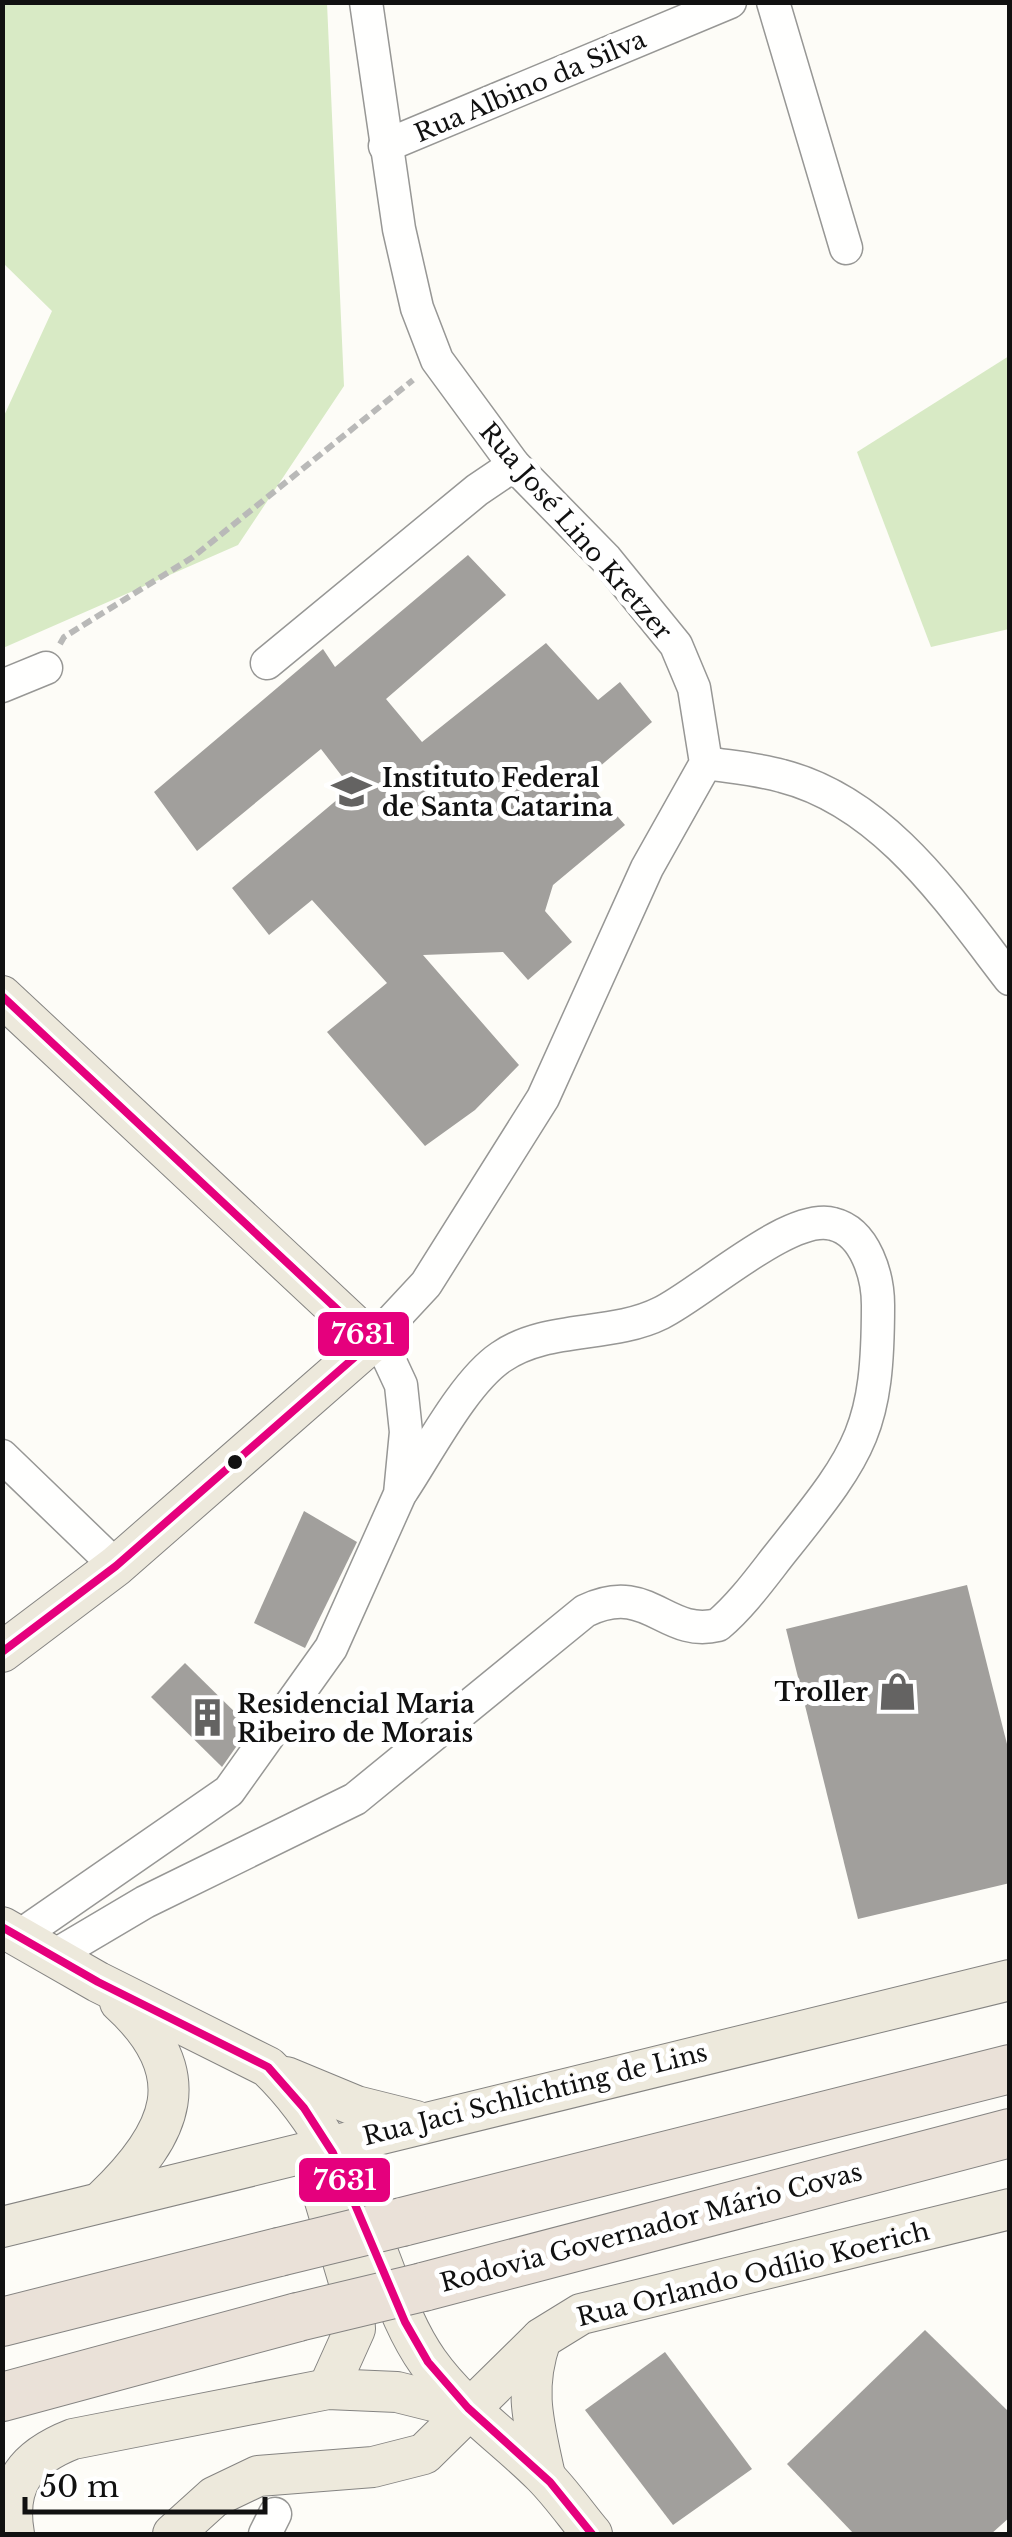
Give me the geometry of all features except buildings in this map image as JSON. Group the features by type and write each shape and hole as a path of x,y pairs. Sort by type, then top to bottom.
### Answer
{"highway":[{"path":"2,2322 1010,2068"},
{"name":"Rodovia Governador Mário Covas","path":"2,2396 1010,2132"}],"main road":[{"path":"2,996 372,1342 116,1566 2,1652"},
{"path":"25,1940 98,1982 325,2096 420,2122"},
{"name":"Rua Jaci Schlichting de Lins","path":"2,2228 328,2144 1010,1980"},
{"path":"98,1982 141,2022 170,2078 168,2113 155,2144 104,2200"},
{"path":"268,2068 312,2115 352,2186 406,2328 428,2363 469,2410 545,2476 592,2534"},
{"path":"328,2144 323,2194 353,2295 355,2328 328,2389"},
{"name":"Rua Orlando Odílio Koerich","path":"172,2534 214,2497 258,2476 400,2464 424,2454 542,2338 581,2314 1006,2216"},
{"path":"542,2338 530,2372 530,2403 545,2476"},
{"path":"14,2534 11,2498 23,2468 43,2451 72,2439 328,2389 398,2392 469,2410"}],"street":[{"name":"Rua José Lino Kretzer","path":"366,2 385,146 413,291 437,360 514,465 606,559 676,645 694,688 706,763"},
{"name":"Rua Albino da Silva","path":"385,146 730,2"},
{"path":"773,2 846,248"},
{"path":"267,663 477,490 514,465"},
{"path":"2,686 46,668"},
{"path":"400,1494 406,1432 401,1386 388,1357 372,1342 426,1284 543,1098 648,868 706,763 784,776 861,814 911,856 1010,978"},
{"path":"834,1224 858,1242 878,1278 878,1379 866,1425 844,1473 718,1625 699,1630 630,1600 610,1599 597,1605 355,1798 145,1902 25,1940 229,1790 331,1648 400,1494 479,1378 501,1356 534,1342 626,1329 664,1312 801,1225 834,1224"},
{"path":"2,1456 116,1566"}],"path":[{"path":"46,668 64,637 193,556 437,360"}],"green space":[{"path":"2,3 327,3 344,386 238,545 3,648 3,418 52,311 3,263"},
{"path":"1009,356 1009,629 931,647 857,452"}],"transit line":[{"name":"7631","path":"2,996 372,1342 116,1566 2,1652"},
{"name":"7631","path":"2,1927 98,1982 268,2067 304,2108 333,2153 405,2322 428,2362 468,2408 550,2482 592,2534"}],"place":[{"name":"Instituto Federal de Santa Catarina","path":"352,792"},
{"name":"Troller","path":"898,1692"},
{"name":"Residencial Maria Ribeiro de Morais","path":"207,1718"}]}
